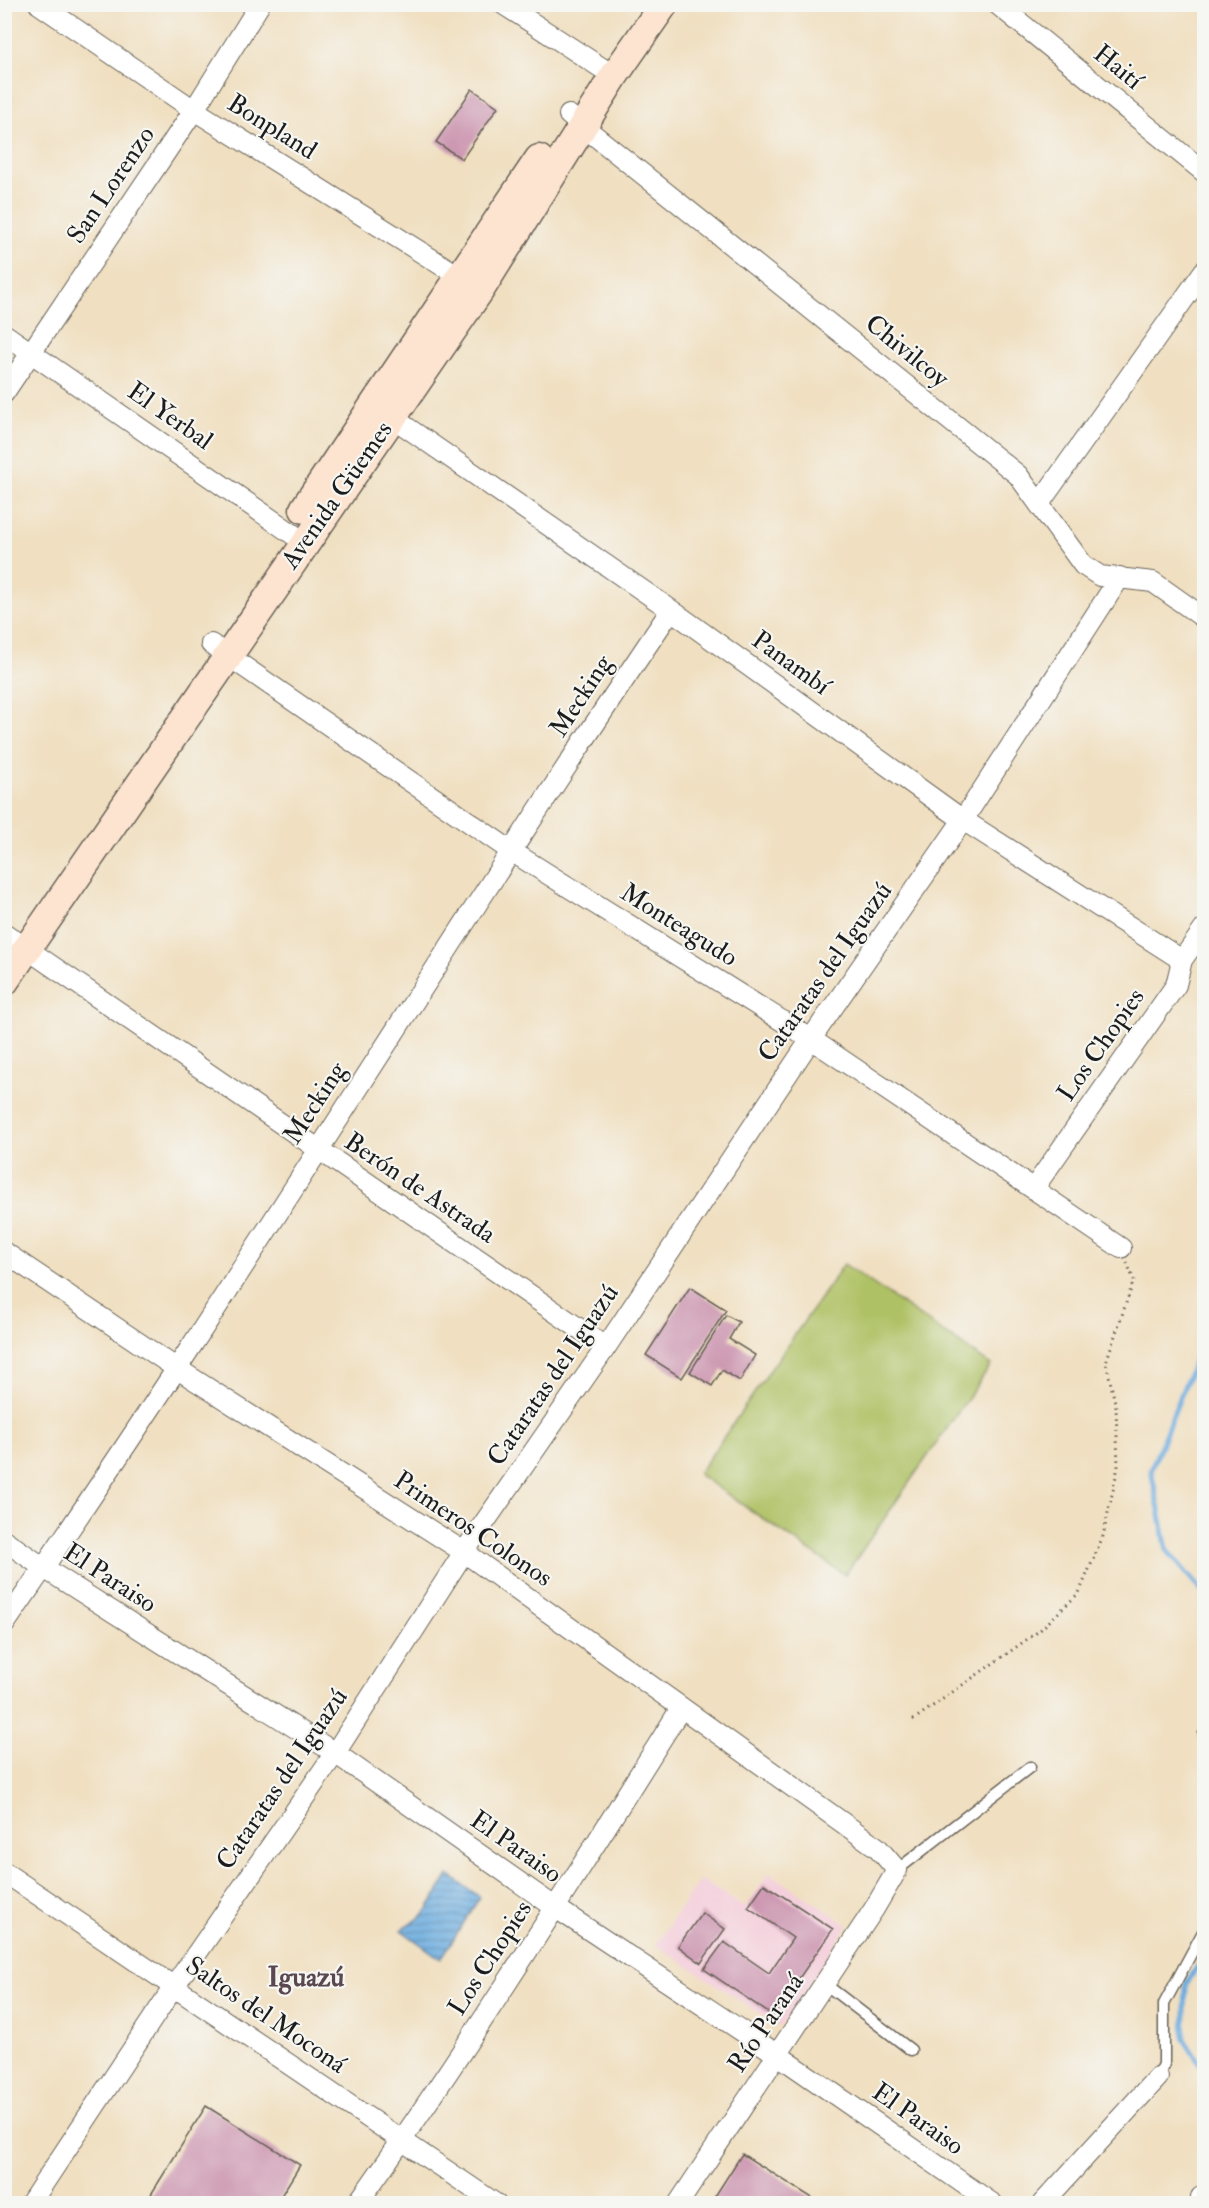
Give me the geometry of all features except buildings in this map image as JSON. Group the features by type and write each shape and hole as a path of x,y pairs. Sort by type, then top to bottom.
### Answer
{"main road":[{"name":"Avenida Güemes","path":"4,982 12,942 219,649 470,283 607,72 641,4"},
{"name":"Avenida Güemes","path":"607,72 664,4"}],"street":[{"name":"Bonpland","path":"39,4 194,110 470,283"},
{"name":"San Lorenzo","path":"4,393 194,110 260,4"},
{"path":"503,4 607,72"},
{"name":"Haití","path":"997,4 1204,172"},
{"name":"Chivilcoy","path":"576,120 1018,475 1083,565 1100,576 1153,582 1204,618"},
{"path":"1039,504 1204,271"},
{"name":"El Yerbal","path":"4,334 296,537"},
{"name":"Panambí","path":"382,410 671,610 963,820 1182,960"},
{"name":"Cataratas del Iguazú","path":"30,2204 175,1985 335,1753 464,1552 606,1347 811,1039 963,820 1120,577"},
{"name":"Mecking","path":"4,1625 176,1368 511,851 671,610"},
{"name":"Monteagudo","path":"219,649 511,851 811,1039 1121,1248"},
{"name":"Los Chopies","path":"1034,1188 1176,986 1182,960 1204,928"},
{"name":"Berón de Astrada","path":"12,942 606,1347"},
{"name":"Primeros Colonos","path":"4,1252 176,1368 464,1552 878,1848 897,1870"},
{"name":"El Paraiso","path":"4,1540 44,1568 335,1753 556,1908 778,2055 993,2204"},
{"name":"Los Chopies","path":"357,2204 556,1908 681,1708"},
{"name":"Río Paraná","path":"678,2204 825,1984 897,1870"},
{"name":"Saltos del Moconá","path":"4,1872 175,1985 496,2204"},
{"path":"1042,2204 1158,2077"}],"lane":[{"path":"897,1870 1030,1767"},
{"path":"1158,2077 1164,2064 1164,2004 1204,1930"},
{"path":"825,1984 911,2050"}],"path":[{"path":"913,1720 1039,1631 1079,1593 1103,1536 1118,1467 1116,1407 1106,1362 1134,1280 1121,1248"}],"shaded area":[{"path":"769,1873 848,1925 780,2027 656,1945 700,1879 745,1908"}],"green space":[{"path":"844,1264 991,1365 845,1575 698,1474"}],"water":[{"path":"449,1875 480,1897 441,1959 401,1930 424,1915"}],"waterway":[{"path":"1204,1337 1151,1470 1167,1550 1204,1594"},
{"path":"1204,1957 1186,1984 1184,2039 1204,2070"}],"district":[{"name":"Iguazú","path":"306,1977"}]}
